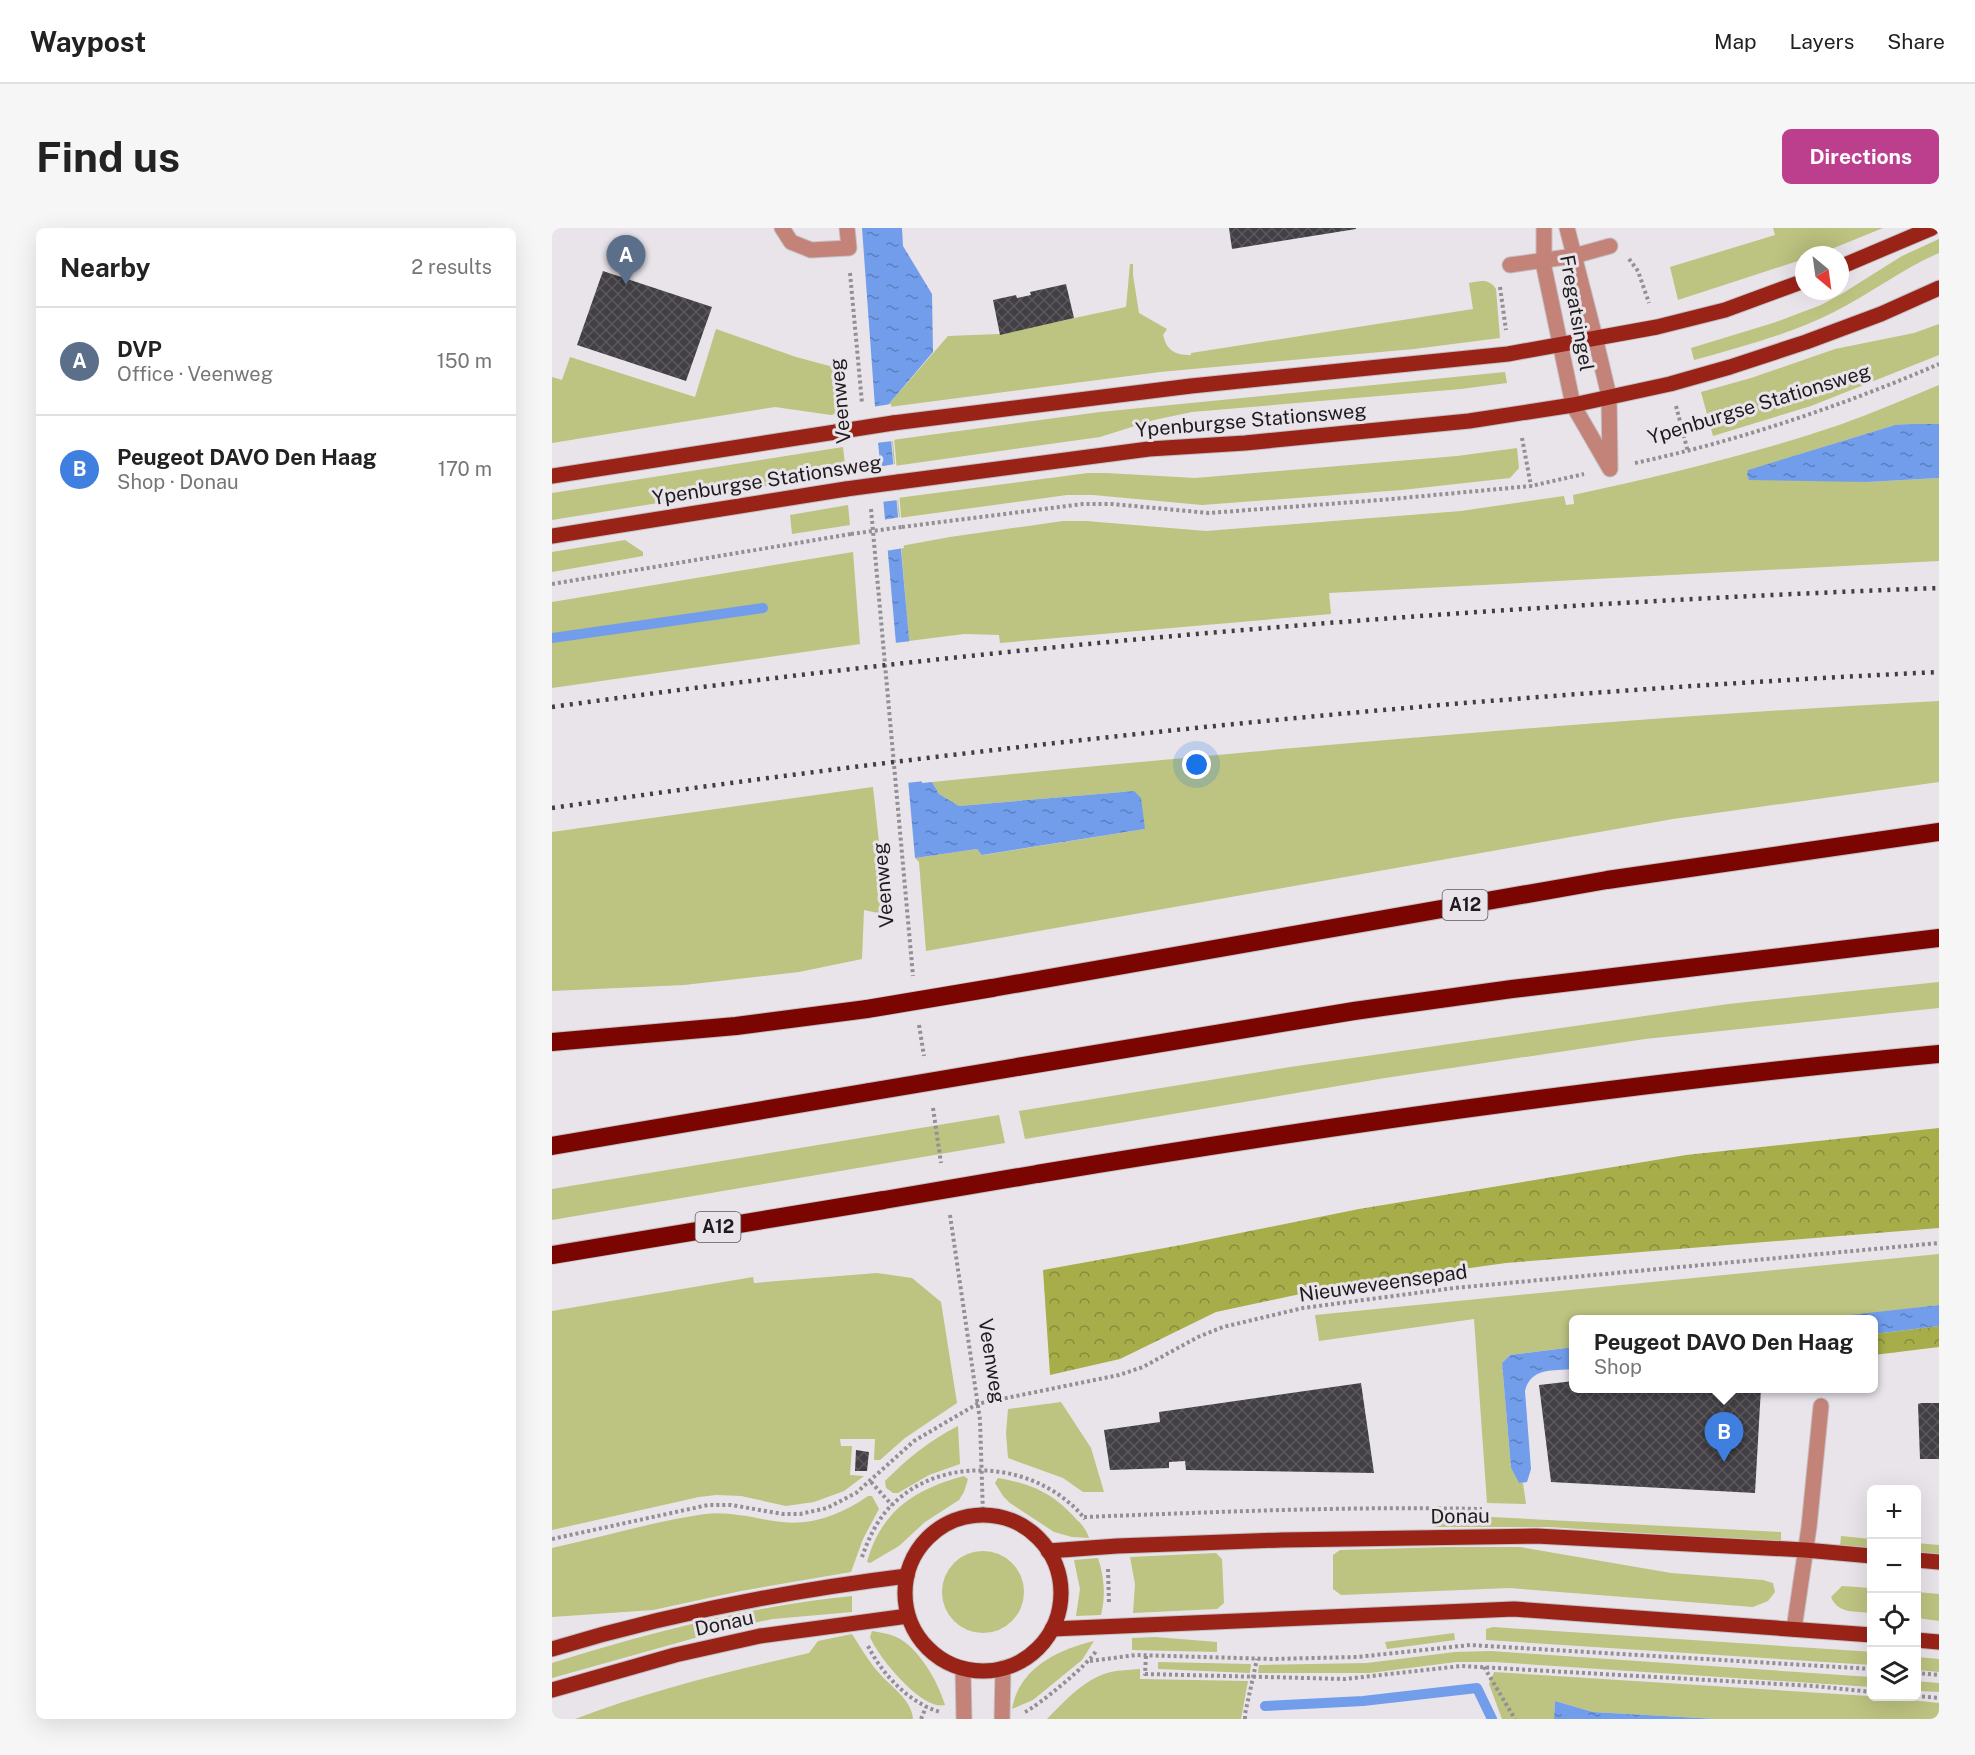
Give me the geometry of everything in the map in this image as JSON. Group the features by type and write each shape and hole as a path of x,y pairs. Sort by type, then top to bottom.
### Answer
{"highway":[{"name":"A12","path":"552,1042 714,1029 867,1010 1607,880 1939,831"},
{"path":"552,1146 1343,1013 1512,988 1939,938"},
{"name":"A12","path":"552,1255 1354,1124 1752,1072 1939,1054"}],"main road":[{"path":"1849,263 1932,228"},
{"name":"Ypenburgse Stationsweg","path":"552,476 893,423 1191,386 1491,356 1657,327 1725,310 1795,284"},
{"name":"Ypenburgse Stationsweg","path":"552,536 846,489 1149,449 1245,443 1469,421 1573,405 1670,384 1795,346 1881,314 1939,288"},
{"path":"983,1515 1002,1518 1020,1525 1040,1541 1048,1551 1054,1563 1060,1589 1060,1603 1052,1629 1040,1646 1013,1665 976,1671 963,1669 939,1658 929,1650 913,1629 905,1603 906,1576 917,1552 934,1533 957,1520 983,1515"},
{"name":"Donau","path":"1048,1551 1282,1540 1536,1536 1805,1550 1867,1556"},
{"path":"1921,1560 1939,1562"},
{"name":"Donau","path":"552,1649 649,1622 744,1601 906,1576"},
{"path":"1052,1629 1514,1609 1867,1635"},
{"name":"Donau","path":"552,1690 665,1657 760,1636 908,1616"},
{"path":"1921,1640 1939,1642"}],"street":[{"path":"782,228 790,242 811,250 849,248 847,228"},
{"name":"Fregatsingel","path":"1544,228 1543,260 1548,291 1573,405 1610,469"},
{"name":"Fregatsingel","path":"1567,228 1609,396 1610,469"},
{"path":"1510,265 1574,256 1610,246"},
{"path":"1794,1629 1821,1406"},
{"path":"1002,1719 1003,1668"},
{"path":"963,1669 964,1719"}],"path":[{"name":"Veenweg","path":"849,248 863,414"},
{"name":"Ypenburgse Stationsweg","path":"552,584 850,534 1083,504 1209,513 1531,486 1688,452 1870,394 1939,364"},
{"name":"Veenweg","path":"871,508 914,984"},
{"path":"919,1024 926,1065"},
{"path":"931,1099 942,1167"},
{"name":"Veenweg","path":"949,1212 977,1404 981,1440 983,1515"},
{"name":"Nieuweveensepad","path":"552,1539 708,1505 731,1505 774,1514 806,1513 841,1502 856,1493 871,1482 914,1441 977,1404 1119,1375 1143,1367 1198,1337 1223,1327 1331,1303 1454,1287 1939,1243"},
{"path":"871,1482 892,1505"},
{"path":"1090,1661 1117,1656 1257,1659 1357,1657 1470,1645 1867,1669"},
{"path":"1146,1656 1145,1674 1345,1679 1461,1666 1483,1666 1814,1686 1867,1691"},
{"path":"1245,1719 1257,1659"},
{"path":"1483,1666 1515,1719"},
{"path":"1921,1673 1939,1675"},
{"path":"1921,1696 1939,1698"},
{"path":"921,1719 926,1707"}],"green space":[{"path":"1773,228 1883,228 1839,246 1795,246 1795,262 1678,300 1670,267 1775,235"},
{"path":"1939,239 1939,253 1818,320 1747,345 1694,360 1691,348 1773,323 1830,300 1849,300 1849,289 1902,256"},
{"path":"1130,264 1133,264 1139,313 1167,329 1163,335 1167,345 1172,351 1180,354 1191,355 1191,353 1473,309 1469,283 1481,281 1490,283 1496,289 1500,338 1414,349 1160,372 889,407 888,405 948,336 999,334 1126,307"},
{"path":"1939,324 1939,355 1811,406 1713,436 1701,392 1751,378 1835,349 1914,333"},
{"path":"716,329 796,357 837,368 840,413 831,415 775,407 552,443 552,377 562,380 570,357 695,397"},
{"path":"1505,372 1507,383 1192,412 1154,420 1100,437 894,466 892,440 1100,412"},
{"path":"1939,385 1939,424 1895,425 1749,470 1747,474 1867,482 1939,478 1939,561 1329,593 1331,614 1000,643 999,635 964,634 909,641 901,546 1063,521 1206,531 1461,511 1564,496 1566,505 1574,504 1573,495 1675,472 1776,445 1842,424"},
{"path":"843,447 846,473 552,520 552,493"},
{"path":"1517,448 1519,468 1510,478 1402,490 1202,505 1093,495 1067,495 899,518 897,498 1088,473 1195,478 1457,456"},
{"path":"848,505 850,525 792,534 790,515"},
{"path":"625,540 643,552 643,556 552,572 552,552"},
{"path":"853,552 860,644 552,688 552,602"},
{"path":"1939,701 1939,782 1673,819 926,951 919,862 915,858 977,849 983,855 1145,829 1134,791 959,806 939,794 932,782 1435,736"},
{"path":"873,787 887,915 864,910 862,959 799,972 684,985 552,991 552,832"},
{"path":"1939,982 1939,1008 1645,1039 1385,1078 1025,1139 1019,1111 1290,1067 1728,1004"},
{"path":"999,1115 1005,1143 552,1220 552,1189"},
{"path":"1939,1128 1939,1228 1506,1263 1333,1287 1216,1312 1120,1359 1050,1375 1043,1270 1359,1209 1686,1155"},
{"path":"1939,1254 1939,1305 1856,1315 1569,1315 1569,1348 1510,1355 1502,1363 1511,1468 1519,1483 1523,1483 1526,1504 1487,1503 1474,1319 1319,1341 1315,1315"},
{"path":"877,1273 912,1278 941,1302 957,1403 905,1438 880,1460 874,1460 875,1439 840,1439 841,1446 852,1446 850,1475 864,1476 844,1491 814,1502 786,1506 741,1496 716,1495 552,1530 552,1311 753,1277 754,1283"},
{"path":"1939,1326 1939,1347 1878,1355 1878,1334"},
{"path":"1061,1402 1091,1448 1104,1492 1083,1492 1063,1478 1008,1458 1006,1433 1008,1409"},
{"path":"958,1426 960,1464 929,1475 898,1493 893,1493 886,1488 885,1481 910,1458 938,1437"},
{"path":"964,1476 968,1479 959,1500 925,1522 899,1546 870,1563 867,1562 881,1529 902,1505 915,1495 946,1481"},
{"path":"998,1478 1021,1483 1050,1496 1080,1523 1089,1538 1072,1537 1054,1532 1010,1503 995,1483"},
{"path":"872,1496 879,1509 863,1539 851,1572 741,1591 653,1610 552,1617 552,1548 705,1514 744,1516 793,1523 805,1522 838,1513"},
{"path":"1434,1514 1781,1532 1781,1542 1549,1527 1435,1527"},
{"path":"1841,1536 1867,1539 1867,1550 1840,1547"},
{"path":"1921,1543 1939,1545 1939,1557 1921,1555"},
{"path":"1520,1547 1671,1573 1763,1580 1773,1583 1775,1592 1768,1601 1753,1607 1509,1588 1341,1595 1333,1589 1333,1555 1340,1550"},
{"path":"975,1551 991,1551 1006,1558 1017,1569 1024,1584 1021,1608 1012,1621 991,1633 975,1633 960,1626 949,1615 942,1600 942,1584 949,1569 960,1558"},
{"path":"1216,1553 1222,1559 1224,1603 1217,1609 1133,1613 1135,1584 1130,1557"},
{"path":"1098,1558 1104,1586 1101,1615 1076,1616 1080,1589 1074,1560"},
{"path":"1842,1586 1867,1588 1867,1613 1843,1609 1831,1597"},
{"path":"1921,1592 1939,1594 1939,1621 1921,1619"},
{"path":"852,1596 852,1612 773,1619 734,1627 552,1678 552,1663 625,1641 776,1606"},
{"path":"1493,1627 1867,1652 1867,1665 1486,1640 1486,1629"},
{"path":"872,1631 900,1639 917,1654 931,1674 945,1705 936,1705 925,1700 902,1681 875,1646 870,1637"},
{"path":"1454,1633 1455,1640 1387,1649 1385,1642"},
{"path":"852,1634 876,1669 905,1700 913,1719 575,1719 662,1690 809,1653 818,1641"},
{"path":"1155,1637 1217,1642 1217,1652 1132,1650 1132,1638"},
{"path":"1094,1641 1082,1660 1033,1700 1012,1709 1016,1695 1031,1672 1054,1656"},
{"path":"1491,1651 1867,1677 1867,1687 1494,1662 1456,1662 1370,1673 1258,1673 1259,1665 1367,1663 1455,1652"},
{"path":"1921,1657 1939,1659 1939,1672 1921,1670"},
{"path":"1158,1662 1251,1664 1250,1673 1158,1669"},
{"path":"1140,1669 1140,1679 1248,1681 1241,1719 1047,1719 1076,1691 1093,1679 1111,1672"},
{"path":"1494,1672 1867,1696 1867,1701 1939,1703 1939,1719 1717,1719 1593,1712 1555,1701 1554,1719 1502,1719 1489,1684"},
{"path":"1921,1681 1939,1683 1939,1692 1921,1691"}],"water":[{"path":"862,228 902,228 903,246 932,294 933,352 888,405 922,783 932,782 939,794 959,806 1134,791 1141,798 1145,829 982,855 977,849 915,858 875,407"},
{"path":"1939,424 1939,478 1867,482 1749,480 1747,474 1748,470 1895,425"},
{"path":"1939,1305 1939,1326 1878,1334 1878,1315 1850,1315"},
{"path":"1569,1348 1569,1369 1538,1374 1528,1383 1525,1391 1531,1469 1527,1482 1519,1483 1511,1468 1502,1363 1510,1355"},
{"path":"1555,1701 1593,1712 1717,1719 1554,1719"}],"pier":[{"path":"891,404 904,548 885,551 883,520 900,517 898,500 881,502 878,467 895,464 893,441 876,443 872,407"},
{"path":"912,641 925,781 906,783 894,643"}],"building":[{"path":"1229,228 1356,228 1356,229 1232,249"},
{"path":"603,271 712,307 686,381 577,345"},
{"path":"1066,284 1074,318 1000,335 993,300 1016,295 1017,298 1031,295 1030,292"},
{"path":"1569,1382 1569,1393 1761,1393 1755,1493 1551,1482 1539,1385"},
{"path":"1361,1383 1374,1473 1186,1470 1185,1461 1169,1462 1169,1468 1110,1470 1104,1430 1160,1422 1159,1412"},
{"path":"1939,1403 1939,1459 1920,1459 1918,1404"},
{"path":"856,1450 869,1452 867,1471 855,1471"}],"waterway":[{"path":"552,638 763,608"},
{"path":"1265,1706 1363,1701 1477,1688 1492,1719"}],"railway":[{"path":"552,707 898,664 1244,630 1591,605 1939,588"},
{"path":"552,808 897,762 1244,723 1591,693 1939,672"}],"place":[{"name":"DVP","path":"626,285"},
{"name":"Peugeot DAVO Den Haag","path":"1724,1462"}]}
